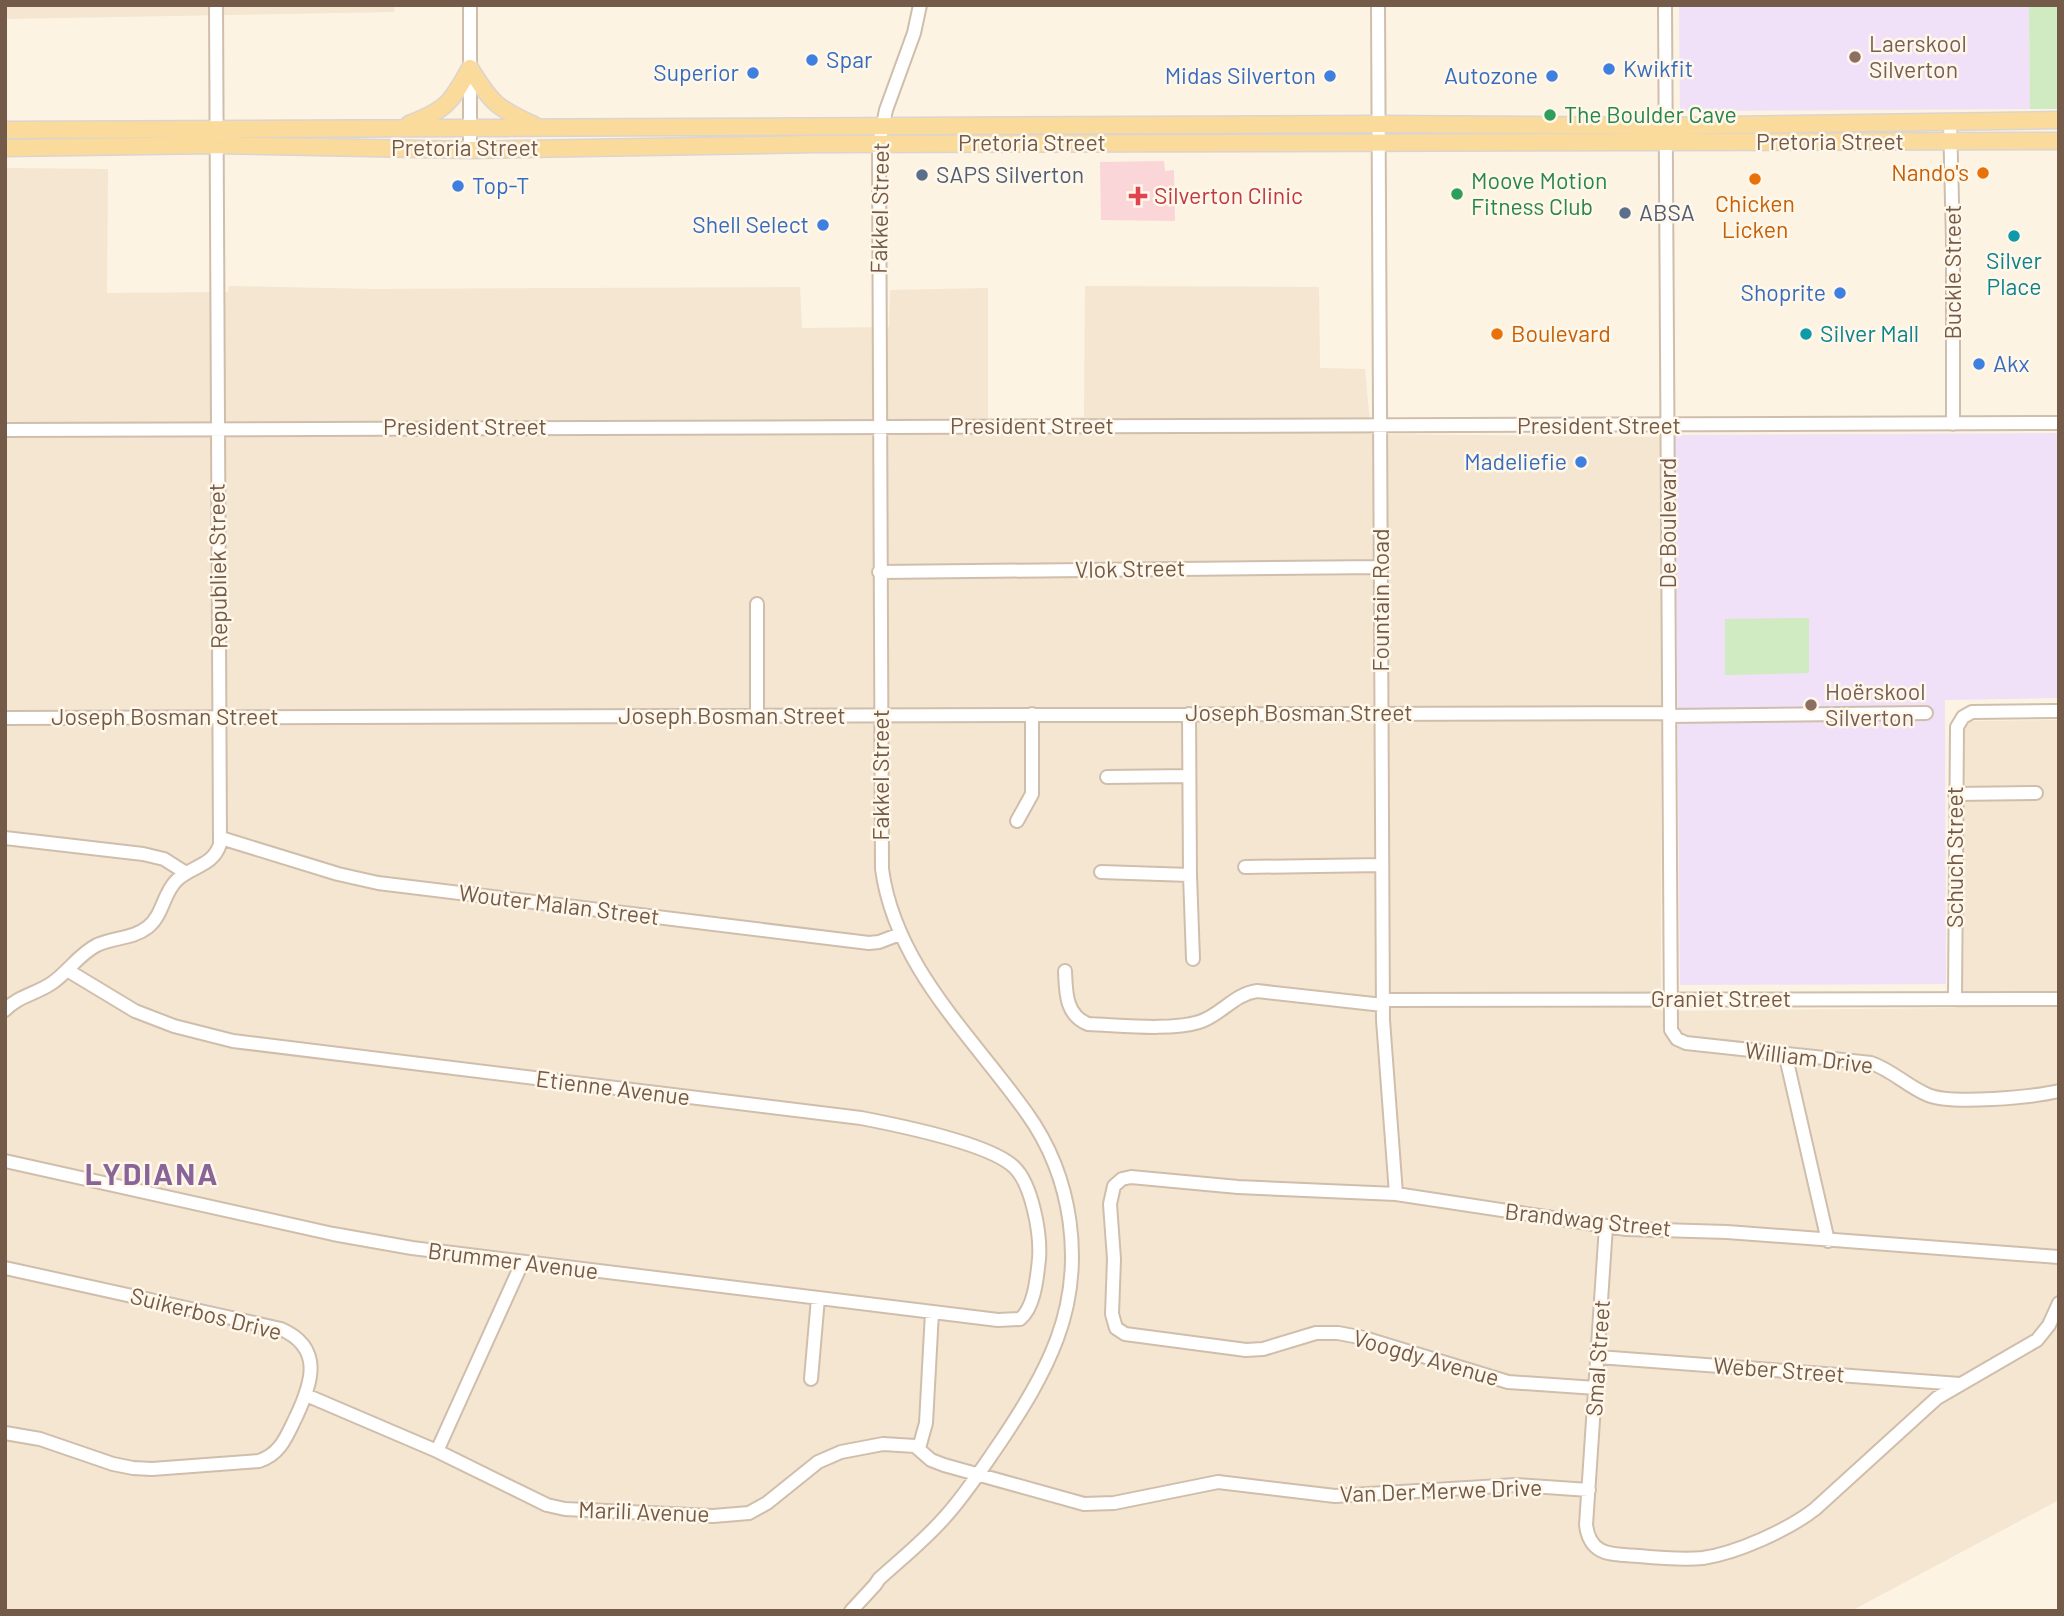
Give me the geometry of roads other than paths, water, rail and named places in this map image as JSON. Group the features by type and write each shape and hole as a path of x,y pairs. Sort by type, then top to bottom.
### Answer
{"main road":[{"path":"401,128 438,113 457,92 470,68"},
{"path":"470,68 484,92 499,108 539,128"},
{"path":"1988,120 2007,131 2059,133"},
{"name":"Pretoria Street","path":"5,130 1379,124 1666,126 2059,120"},
{"name":"Pretoria Street","path":"5,148 215,145 470,150 595,146 1379,141 2059,141"}],"street":[{"name":"Republiek Street","path":"216,5 221,838"},
{"path":"470,5 470,150"},
{"name":"Fakkel Street","path":"879,1579 942,1520 978,1475 1028,1400 1057,1340 1070,1287 1073,1255 1070,1219 1057,1170 1039,1130 923,975 901,934 888,898 882,869 879,144 882,126 914,33 920,5"},
{"name":"Fountain Road","path":"1378,5 1383,1003 1396,1194"},
{"name":"De Boulevard","path":"1665,5 1670,1027 1677,1038"},
{"name":"Buckle Street","path":"1950,121 1953,424"},
{"name":"President Street","path":"5,430 2059,423"},
{"name":"Vlok Street","path":"879,572 1381,567"},
{"path":"757,604 757,716"},
{"name":"Schuch Street","path":"1955,999 1956,730 1963,717 1974,712 2059,711"},
{"path":"1189,713 1189,875 1193,959"},
{"name":"Joseph Bosman Street","path":"5,718 1926,713"},
{"path":"1017,821 1032,794 1032,714"},
{"path":"1107,776 1189,776"},
{"path":"1955,794 2036,793"},
{"path":"5,838 143,853 164,859 186,873"},
{"path":"5,1010 16,1000 50,985 88,950 99,944 135,935 148,927 161,909 172,885 186,873 214,858 221,838"},
{"name":"Wouter Malan Street","path":"221,838 338,874 390,885 869,943 901,934"},
{"path":"1245,867 1382,865"},
{"path":"1101,872 1189,875"},
{"name":"Etienne Avenue","path":"67,970 135,1012 174,1026 233,1041 861,1118 996,1154 1015,1167 1025,1183 1038,1236 1038,1266 1026,1314"},
{"name":"Graniet Street","path":"1065,971 1070,1009 1088,1024 1198,1023 1245,994 1257,991 1383,1003 1670,999 2059,999"},
{"name":"William Drive","path":"1677,1038 1686,1043 1871,1063 1928,1095 1941,1098 2033,1097 2059,1091"},
{"path":"1785,1054 1828,1241"},
{"name":"Brummer Avenue","path":"5,1161 361,1240 522,1263 1006,1321 1020,1319 1026,1314"},
{"name":"Brandwag Street","path":"1118,1181 1139,1177 1238,1187 1396,1194 1626,1229 1727,1231 2059,1257"},
{"name":"Voogdy Avenue","path":"1118,1181 1111,1193 1110,1204 1114,1259 1112,1314 1115,1325 1125,1334 1245,1350 1263,1349 1316,1333 1338,1333 1364,1338 1508,1382 1596,1388"},
{"name":"Smal Street","path":"1589,1490 1606,1226"},
{"path":"437,1451 522,1263"},
{"name":"Suikerbos Drive","path":"5,1268 281,1329 298,1339 310,1356 312,1373 306,1395 282,1445 269,1458 255,1462 133,1468 113,1464 40,1439 5,1433"},
{"path":"811,1379 818,1298"},
{"path":"1589,1490 1587,1533 1592,1543 1600,1550 1611,1554 1691,1559 1715,1555 1777,1533 1801,1520 1926,1407 1959,1384 2037,1340 2049,1325 2059,1303"},
{"path":"919,1448 926,1423 932,1312"},
{"name":"Weber Street","path":"1598,1357 1959,1384"},
{"name":"Marili Avenue","path":"306,1395 437,1451 552,1507 713,1516 741,1514 758,1509 818,1462 841,1452 883,1444 919,1448 935,1462 978,1475"},
{"name":"Van Der Merwe Drive","path":"978,1475 1084,1504 1114,1503 1218,1482 1349,1496 1509,1485 1589,1490"},
{"path":"841,1611 864,1586 879,1579"},
{"path":"851,1611 879,1579"}],"place":[{"name":"Laerskool Silverton","path":"1855,57"},
{"name":"Spar","path":"812,60"},
{"name":"Kwikfit","path":"1609,69"},
{"name":"Superior","path":"753,73"},
{"name":"Midas Silverton","path":"1330,76"},
{"name":"Autozone","path":"1552,76"},
{"name":"The Boulder Cave","path":"1550,115"},
{"name":"Nando's","path":"1983,173"},
{"name":"SAPS Silverton","path":"922,175"},
{"name":"Chicken Licken","path":"1755,179"},
{"name":"Top-T","path":"458,186"},
{"name":"Moove Motion Fitness Club","path":"1457,194"},
{"name":"Silverton Clinic","path":"1138,196"},
{"name":"ABSA","path":"1625,213"},
{"name":"Shell Select","path":"823,225"},
{"name":"Silver Place","path":"2014,236"},
{"name":"Shoprite","path":"1840,293"},
{"name":"Boulevard","path":"1497,334"},
{"name":"Silver Mall","path":"1806,334"},
{"name":"Akx","path":"1979,364"},
{"name":"Madeliefie","path":"1581,462"},
{"name":"Hoërskool Silverton","path":"1811,705"}],"district":[{"name":"LYDIANA","path":"152,1175"}]}
